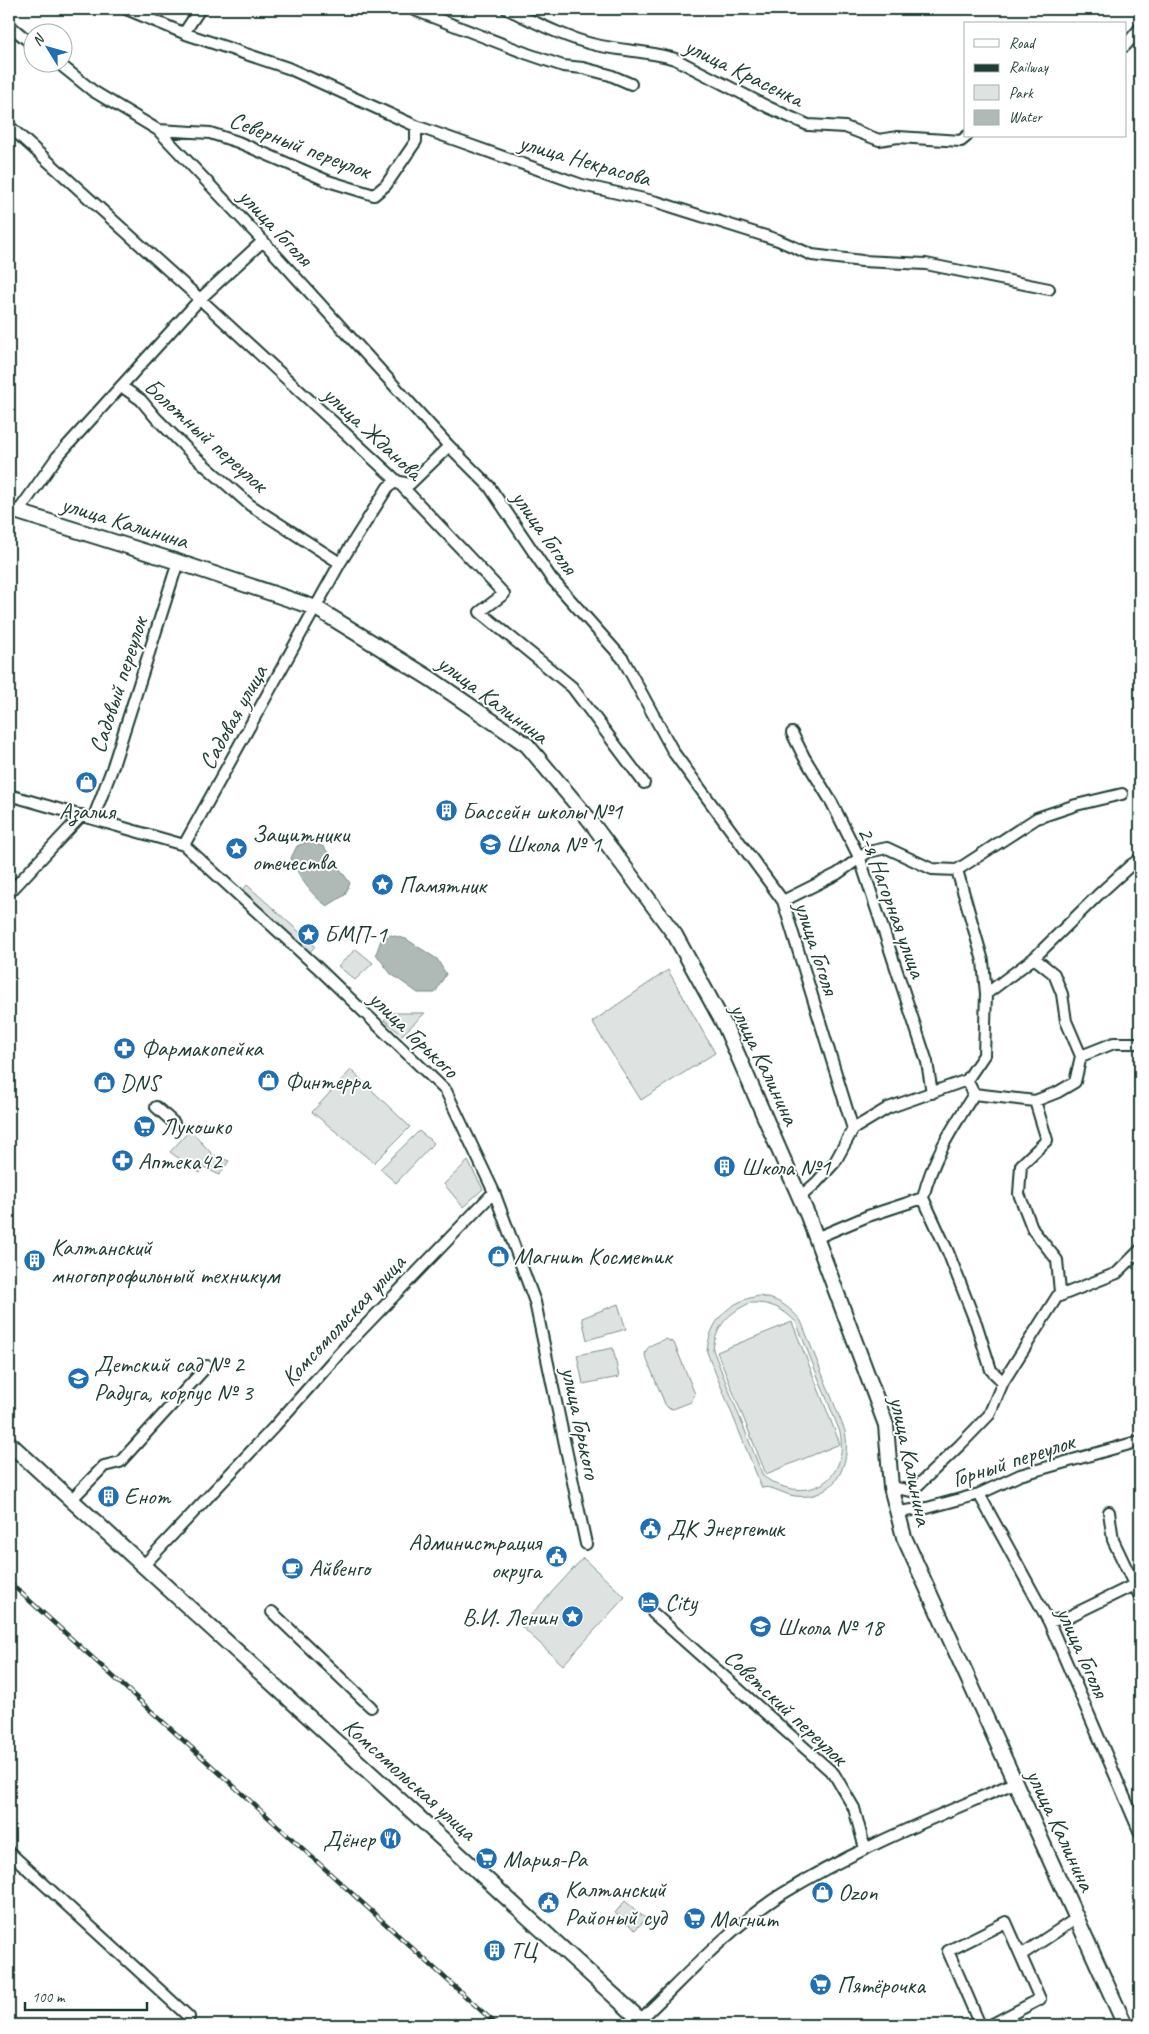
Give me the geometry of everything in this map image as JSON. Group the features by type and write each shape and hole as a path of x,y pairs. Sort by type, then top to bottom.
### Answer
{"street":[{"name":"улица Некрасова","path":"126,9 184,33 288,68 416,126 582,184 657,202 707,217 778,240 812,255 862,261 926,264 1049,289"},
{"path":"184,33 200,9"},
{"path":"412,9 563,66 583,68 631,84"},
{"name":"улица Красенка","path":"507,9 541,25 594,45 675,59 770,108 808,125 845,126 879,140 898,136 961,141 965,138"},
{"path":"9,26 22,36"},
{"path":"1126,45 1140,28"},
{"name":"улица Гоголя","path":"69,72 93,91 158,130 263,241 448,446 489,486 552,578 623,659 674,753 783,901 853,1129"},
{"name":"улица Жданова","path":"9,126 397,481 504,594 480,612 572,687 644,783"},
{"name":"Северный переулок","path":"158,130 210,133 238,142 328,181 374,194 386,185 416,140 416,126"},
{"name":"Болотный переулок","path":"13,512 57,457 200,299 263,241"},
{"name":"Болотный переулок","path":"121,386 141,400 193,455 250,505 340,563"},
{"path":"397,481 410,484 448,446"},
{"name":"Садовая улица","path":"184,846 340,563 388,487 397,481"},
{"name":"улица Калинина","path":"13,512 178,562 316,608 432,679 527,746 588,818 675,935 725,1026 816,1238 886,1425 891,1487 904,1536 1125,2025"},
{"name":"Садовый переулок","path":"93,818 126,725 178,562"},
{"name":"2-я Нагорная улица","path":"792,733 832,803 860,859 927,1062 932,1093"},
{"path":"783,901 837,874 868,852 887,848 932,869 957,870 1038,818 1076,805 1122,794"},
{"name":"улица Горького","path":"9,795 184,846 316,966 446,1091 494,1192 535,1302 586,1544"},
{"path":"9,893 82,815"},
{"path":"986,994 1034,958 1098,895 1140,859"},
{"path":"800,1197 835,1162 853,1129 888,1108 967,1080 984,1055 986,994 983,961 957,870"},
{"path":"974,1094 1035,1101 1058,1092 1075,1082 1081,1056 1066,1021 1062,994 1054,974 1034,958"},
{"path":"1081,1056 1114,1043 1140,1043"},
{"path":"967,1080 974,1094"},
{"path":"974,1094 944,1142 928,1177 923,1198 976,1322 991,1370 1003,1382"},
{"path":"891,1487 912,1491 989,1415 1003,1382 1060,1292 1057,1260 1033,1230 1018,1194 1021,1165 1046,1140 1035,1101"},
{"path":"156,1107 174,1123"},
{"name":"Комсомольская улица","path":"143,1566 344,1348 494,1192"},
{"path":"816,1238 868,1216 923,1198"},
{"path":"1057,1297 1117,1273 1140,1250"},
{"path":"71,1500 104,1466 120,1462 207,1366"},
{"name":"Горный переулок","path":"898,1512 927,1508 979,1494 1020,1475 1140,1441"},
{"name":"Комсомольская улица","path":"9,1443 643,2022"},
{"name":"улица Гоголя","path":"979,1494 1049,1622 1140,1833"},
{"path":"1109,1512 1113,1540 1138,1584 1140,1597"},
{"path":"1049,1622 1070,1616 1116,1592 1138,1584"},
{"path":"272,1612 371,1707"},
{"name":"Советский переулок","path":"653,1613 834,1774 854,1808 865,1849"},
{"path":"643,2022 726,1937 781,1895 865,1849 1014,1783"},
{"path":"9,1852 188,2017 186,2025"},
{"path":"1021,1955 1077,1918"},
{"path":"980,2025 948,1951 1006,1922 1040,1999 991,2025"}],"green space":[{"path":"247,885 315,946 309,953 240,893"},
{"path":"356,949 373,963 355,980 338,966"},
{"path":"668,970 715,1053 641,1100 592,1022"},
{"path":"391,1013 425,1013 402,1035 384,1020"},
{"path":"351,1070 410,1127 374,1163 312,1112"},
{"path":"190,1130 213,1155 229,1161 219,1175 204,1167 200,1173 170,1152"},
{"path":"419,1131 434,1143 396,1183 380,1169"},
{"path":"468,1161 483,1189 463,1207 444,1184"},
{"path":"759,1296 777,1301 792,1311 801,1321 845,1431 846,1456 843,1468 830,1487 820,1493 809,1496 795,1496 766,1487 762,1488 707,1352 716,1322 729,1308","holes":["750,1303 775,1307 786,1313 796,1322 840,1432 841,1450 838,1465 831,1477 820,1485 808,1489 793,1489 778,1485 763,1476 713,1350 717,1334 724,1321 735,1311"]},
{"path":"618,1304 626,1329 587,1340 582,1318"},
{"path":"792,1322 840,1444 766,1474 717,1352"},
{"path":"666,1339 674,1343 695,1394 691,1402 673,1409 668,1408 665,1404 645,1355 647,1348"},
{"path":"613,1348 619,1377 583,1384 577,1355"},
{"path":"583,1558 625,1597 563,1665 521,1626"},
{"path":"625,1901 646,1919 635,1930 615,1913"}],"water":[{"path":"309,841 324,847 350,883 345,895 327,906 306,885 291,858 297,846"},
{"path":"391,935 406,939 437,959 446,974 435,993 418,993 391,974 376,954 381,940"}],"railway":[{"path":"9,1582 497,2025"}],"place":[{"name":"Азалия","path":"87,782"},
{"name":"Бассейн школы №1","path":"446,811"},
{"name":"Школа № 1","path":"490,844"},
{"name":"Защитники отечества","path":"236,848"},
{"name":"Памятник","path":"383,885"},
{"name":"БМП-1","path":"308,934"},
{"name":"Фармакопейка","path":"125,1048"},
{"name":"Финтерра","path":"269,1081"},
{"name":"DNS","path":"104,1083"},
{"name":"Лукошко","path":"145,1126"},
{"name":"Аптека42","path":"122,1161"},
{"name":"Школа №1","path":"725,1167"},
{"name":"Магнит Косметик","path":"498,1256"},
{"name":"Калтанский многопрофильный техникум","path":"35,1261"},
{"name":"Детский сад № 2 Радуга, корпус № 3","path":"78,1378"},
{"name":"Енот","path":"108,1496"},
{"name":"ДК Энергетик","path":"651,1528"},
{"name":"Администрация округа","path":"557,1556"},
{"name":"Айвенго","path":"293,1568"},
{"name":"City","path":"649,1602"},
{"name":"В.И. Ленин","path":"573,1617"},
{"name":"Школа № 18","path":"761,1627"},
{"name":"Дёнер","path":"391,1839"},
{"name":"Мария-Ра","path":"487,1859"},
{"name":"Ozon","path":"822,1892"},
{"name":"Калтанский Районый суд","path":"549,1903"},
{"name":"Магнит","path":"694,1919"},
{"name":"ТЦ","path":"494,1950"},
{"name":"Пятёрочка","path":"821,1985"}]}
